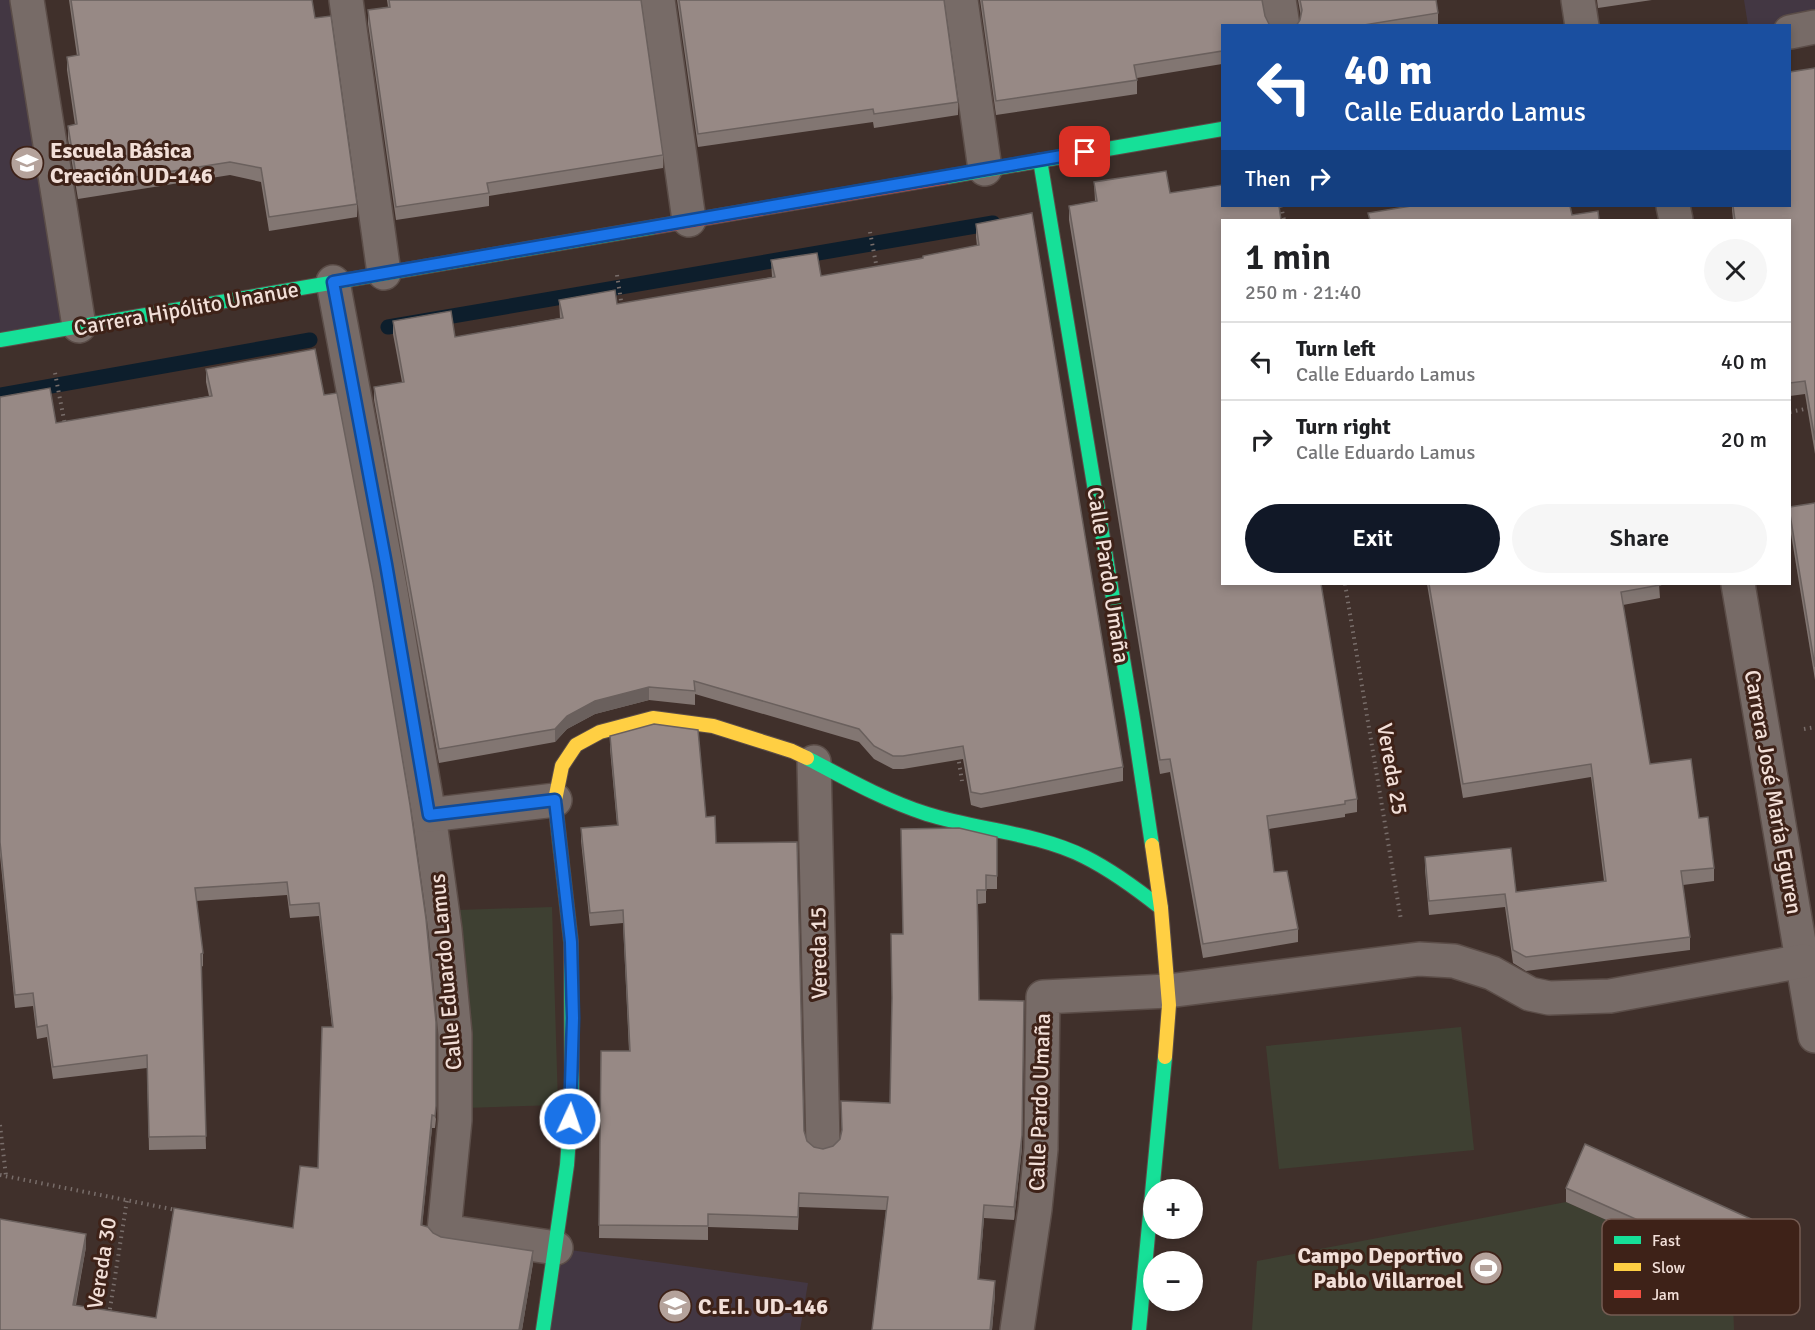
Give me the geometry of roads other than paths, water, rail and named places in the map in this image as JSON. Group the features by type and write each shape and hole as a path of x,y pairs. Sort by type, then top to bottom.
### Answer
{"street":[{"path":"27,0 80,326"},
{"path":"346,0 384,273"},
{"path":"658,0 689,220"},
{"path":"961,0 985,169"},
{"path":"1279,0 1283,24"},
{"path":"1578,0 1582,24"},
{"path":"1791,32 1815,27"},
{"name":"Carrera Hipólito Unanue","path":"0,340 1221,129"},
{"name":"Calle Pardo Umaña","path":"1040,160 1132,719 1161,909 1168,991 1162,1108 1139,1330"},
{"name":"Calle Eduardo Lamus","path":"333,282 389,583 429,815 445,930 455,1034 455,1120 444,1231 556,1248"},
{"name":"Carrera José María Eguren","path":"1738,585 1815,1036"},
{"path":"543,1330 567,1165 571,1108 573,1018 571,942 555,800 562,766 576,745 600,732 653,718 713,726 792,751 863,787 926,814 1040,841 1084,856 1122,878 1161,909"},
{"name":"Vereda 15","path":"814,762 823,1144"},
{"path":"429,815 555,800"},
{"path":"1168,991 1408,961 1454,961 1492,973 1530,994 1549,998 1610,996 1803,961"},
{"name":"Calle Pardo Umaña","path":"1017,1330 1035,1209 1041,1149 1043,997 1168,991"}],"waterway":[{"path":"388,327 993,223"},
{"path":"0,395 310,340"}],"place":[{"name":"Escuela Básica Creación UD-146","path":"27,163"},
{"name":"Campo Deportivo Pablo Villarroel","path":"1486,1268"},
{"name":"C.E.I. UD-146","path":"675,1306"}]}
